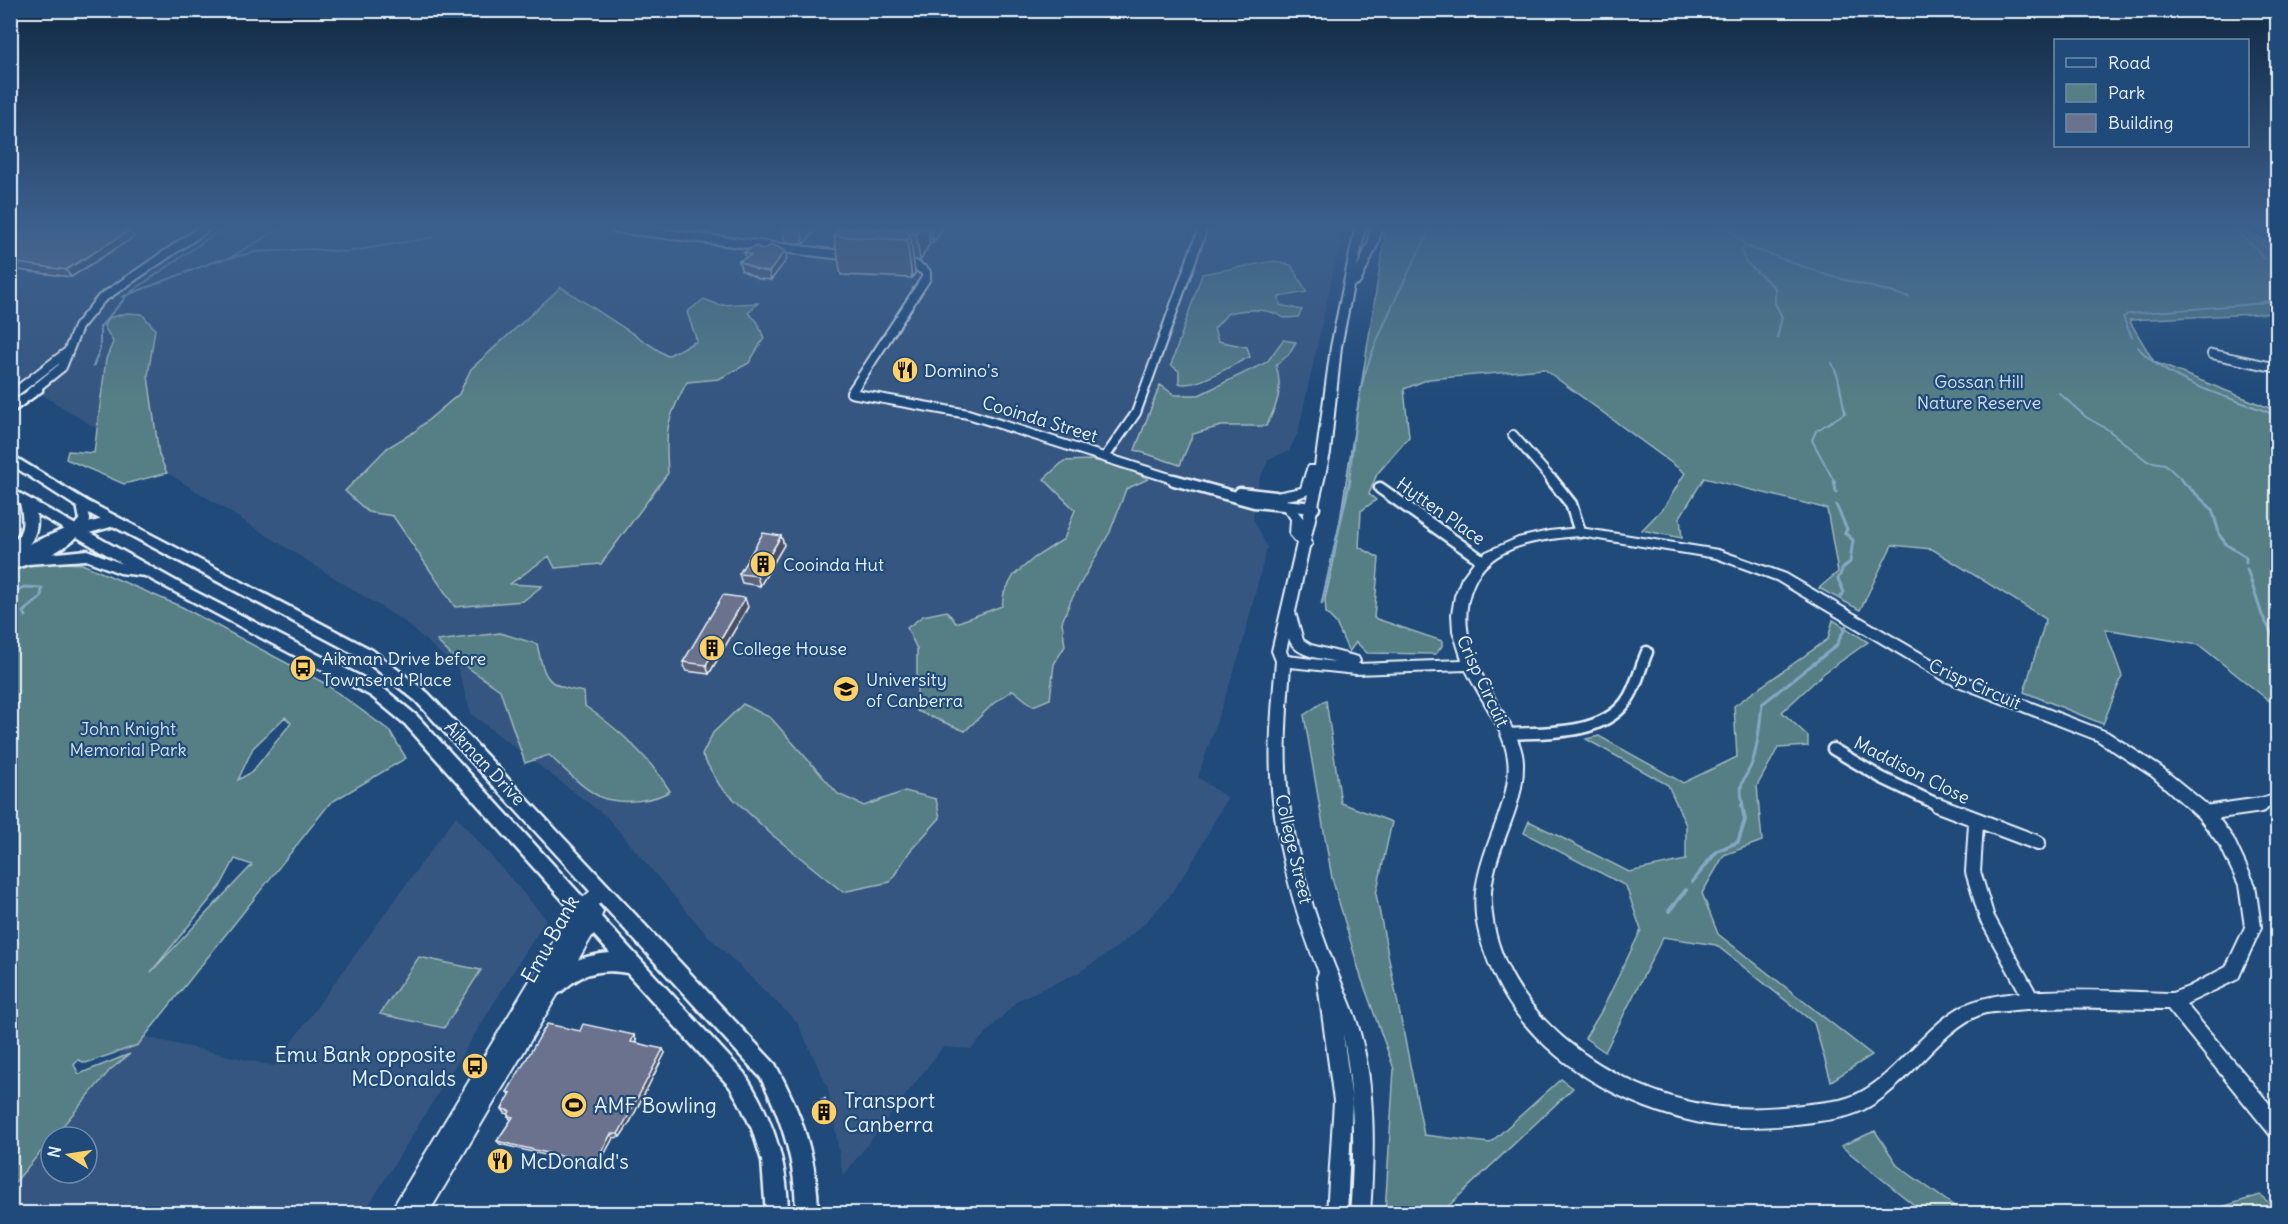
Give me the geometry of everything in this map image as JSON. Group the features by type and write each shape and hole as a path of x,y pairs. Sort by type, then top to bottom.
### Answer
{"main road":[{"path":"10,410 38,388"},
{"name":"Aikman Drive","path":"10,458 82,504 372,657 422,697 465,740 768,1071 788,1106 798,1137 806,1173 807,1214"},
{"name":"Aikman Drive","path":"10,492 155,575 377,692 411,720 737,1080 750,1100 770,1149 776,1177 777,1214"},
{"path":"12,559 28,539 33,525 26,502"},
{"path":"12,559 87,555 120,568 155,575"},
{"path":"552,988 570,972 592,963 616,961 632,965"}],"street":[{"path":"10,404 38,388 62,367 78,327 101,299 121,285"},
{"name":"Cooinda Street","path":"921,285 851,393 968,414 1254,502 1314,508"},
{"path":"1105,457 1136,413 1182,285"},
{"name":"College Street","path":"1337,1214 1343,1101 1324,963 1283,817 1277,769 1283,662 1289,653 1292,620 1324,453 1341,315 1348,285"},
{"name":"College Street","path":"1341,315 1354,285"},
{"path":"10,396 69,351"},
{"path":"2212,354 2277,368"},
{"path":"1513,435 1522,452 1564,492 1579,515 1580,532"},
{"path":"1275,496 1298,494 1306,490 1315,460 1324,453"},
{"name":"Hytten Place","path":"1380,488 1405,508 1483,561"},
{"name":"Cooinda Street","path":"1216,491 1275,496 1280,501 1303,503 1314,508"},
{"path":"12,559 64,543 78,531 85,520 82,504"},
{"path":"1287,506 1297,519 1296,535 1306,544"},
{"path":"78,531 114,521"},
{"name":"Crisp Circuit","path":"1580,532 1718,555 1781,577 1950,677 2102,736 2157,772 2205,813 2227,843 2247,885 2253,927 2232,973 2193,994 2172,1000 2032,1000 1978,1007 1938,1033 1907,1066 1884,1086 1856,1104 1844,1108 1762,1120 1731,1118 1680,1109 1620,1088 1575,1060 1541,1029 1504,979 1486,928 1482,893 1491,854 1510,806 1516,763 1508,734 1463,647 1456,617 1459,598 1470,575 1483,561 1510,545 1531,538 1580,532"},
{"path":"1292,620 1297,643 1307,649 1372,668"},
{"path":"1508,734 1562,731 1604,720 1627,701 1634,678 1647,652"},
{"path":"1283,662 1372,668 1472,665"},
{"name":"Maddison Close","path":"1833,749 1860,767 1976,823 2038,843"},
{"path":"2205,813 2258,806 2277,799"},
{"name":"Maddison Close","path":"1976,823 1973,872 1987,918 2032,1000"},
{"name":"Emu Bank","path":"399,1214 602,891"},
{"name":"Emu Bank","path":"416,1214 552,988 587,915"},
{"name":"College Street","path":"1324,963 1345,1010 1359,1074 1364,1172 1360,1214"},
{"path":"2172,1000 2277,1129"}],"shaded area":[{"name":"University of Canberra","path":"10,285 1330,285 1298,433 1289,451 1269,459 1259,480 1253,518 1267,547 1241,650 1198,777 1227,798 1192,863 1167,899 1143,925 1113,950 1078,973 1018,1000 971,1049 943,1047 843,1176 828,1088 797,1022 706,934 607,817 471,714 458,669 405,622 11,375"},
{"path":"456,816 546,919 364,1213 11,1214 11,1188 39,1153 39,1185 99,1185 99,1125 62,1125 136,1035 274,1066"}],"green space":[{"path":"1198,285 1303,285 1307,292 1279,297 1280,305 1302,310 1298,317 1284,318 1278,314 1257,310 1228,313 1214,329 1218,341 1247,347 1250,357 1205,379 1186,384 1179,383 1179,371 1171,365"},
{"name":"Gossan Hill Nature Reserve","path":"1377,285 2277,285 2277,313 2129,320 2154,362 2277,411 2277,707 2199,645 2105,629 2122,676 2103,724 2024,692 2046,619 1932,549 1892,545 1860,610 1819,588 1838,572 1827,509 1824,508 1704,478 1680,517 1682,538 1642,530 1665,506 1685,473 1544,369 1429,379 1404,389 1409,437 1377,474 1369,494 1376,500 1361,511 1359,547 1379,558 1374,618 1442,641 1442,646 1436,654 1367,653 1356,642 1349,652 1336,623 1326,613 1325,599 1333,565"},
{"path":"561,287 667,356 697,341 687,312 704,299 719,305 758,303 748,313 757,321 764,338 749,363 719,379 687,382 668,426 668,473 601,564 555,568 549,556 510,584 542,586 523,601 455,607 393,516 368,512 345,491 387,448 414,432 459,394 471,369"},
{"path":"127,313 142,314 155,329 148,376 159,455 167,473 124,484 66,459 68,451 94,453 106,359 113,342 104,326 109,318"},
{"path":"1283,340 1296,342 1288,355 1276,365 1279,382 1278,397 1266,426 1221,426 1193,434 1180,465 1135,450 1160,385 1175,395 1199,395 1267,362"},
{"path":"1093,460 1130,469 1148,479 1126,489 1110,532 1071,600 1062,622 1065,646 1054,664 1050,699 1033,706 1013,690 994,703 965,731 917,711 917,649 907,628 923,616 947,611 956,623 1002,606 1004,593 1014,575 1034,558 1064,539 1075,510 1044,479 1064,461"},
{"name":"John Knight Memorial Park","path":"44,562 82,564 182,607 324,683 390,731 406,758 330,803 138,1045 86,1063 78,1060 74,1065 79,1074 130,1054 110,1070 63,1125 39,1125 39,1154 11,1187 11,571","holes":["285,717 291,723 252,772 238,780 253,748","235,859 252,865 151,972 220,887"]},
{"path":"1833,620 1868,642 1824,673 1782,712 1808,736 1808,746 1778,748 1757,786 1762,841 1724,855 1702,893 1718,934 1872,1055 1831,1081 1814,1023 1716,945 1663,937 1605,1052 1585,1038 1601,1012 1641,930 1626,886 1524,833 1529,821 1629,872 1686,860 1686,825 1668,785 1586,739 1599,736 1683,783 1737,757 1734,706 1828,639"},
{"path":"500,633 537,644 543,667 550,680 562,687 584,692 585,706 632,744 670,791 648,799 614,801 592,792 549,755 525,763 500,690 454,658 437,641"},
{"path":"1326,700 1341,803 1392,822 1376,894 1424,1135 1490,1143 1561,1079 1573,1088 1441,1213 1385,1213 1394,1069 1361,977 1332,878 1304,715"},
{"path":"743,704 771,718 838,794 864,806 905,791 936,799 940,818 910,851 890,882 843,892 771,834 720,786 702,755 713,733"},
{"path":"419,957 481,970 444,1028 380,1014"},
{"path":"1875,1131 1898,1166 1964,1213 1924,1213 1841,1146"},
{"path":"2260,1195 2276,1209 2274,1213 2203,1213"}],"building":[{"path":"763,533 781,536 757,576 739,574"},
{"path":"723,595 745,598 706,665 683,662"},
{"name":"AMF Bowling","path":"547,1024 580,1031 583,1024 634,1035 631,1042 663,1049 618,1134 611,1134 594,1164 497,1141 513,1117 508,1116 510,1111 502,1109 511,1093 507,1092"},
{"name":"Transport Canberra","path":"825,1099 830,1114 819,1119 815,1103"}],"waterway":[{"path":"131,292 141,285"},
{"path":"122,297 153,285"},
{"path":"1349,481 1357,409 1363,381 1374,349 1402,285"},
{"path":"1772,285 1775,288 1775,303 1782,317 1777,338"},
{"path":"1865,285 1909,297"},
{"path":"93,367 100,349 100,327 126,297"},
{"path":"2132,337 2123,317 2128,314 2255,304 2278,299"},
{"path":"2138,347 2166,371 2184,380 2278,416"},
{"path":"1832,363 1838,377 1845,413 1816,431 1812,440 1834,481"},
{"path":"2059,393 2086,417 2107,429 2147,461 2165,464 2183,481"},
{"path":"1322,603 1350,480"},
{"path":"1834,480 1836,492"},
{"path":"2181,480 2212,509 2220,536 2227,545 2246,557 2246,563"},
{"path":"1836,505 1847,529 1845,533 1853,540 1850,562 1843,568 1838,579 1844,592 1840,598"},
{"path":"2247,569 2262,615 2278,645"},
{"path":"10,594 24,587 42,588 41,597 23,612 26,616"},
{"path":"1743,806 1741,788 1756,750 1762,704 1836,646 1846,626"},
{"path":"1692,882 1717,851 1738,842 1745,820 1742,805"},
{"path":"1669,911 1686,890"}],"place":[{"name":"Domino's","path":"905,370"},
{"name":"Cooinda Hut","path":"763,564"},
{"name":"College House","path":"712,648"},
{"name":"Aikman Drive before Townsend Place","path":"303,668"},
{"name":"University of Canberra","path":"846,689"},
{"name":"Emu Bank opposite McDonalds","path":"475,1066"},
{"name":"AMF Bowling","path":"574,1105"},
{"name":"Transport Canberra","path":"824,1112"},
{"name":"McDonald's","path":"500,1161"}]}
